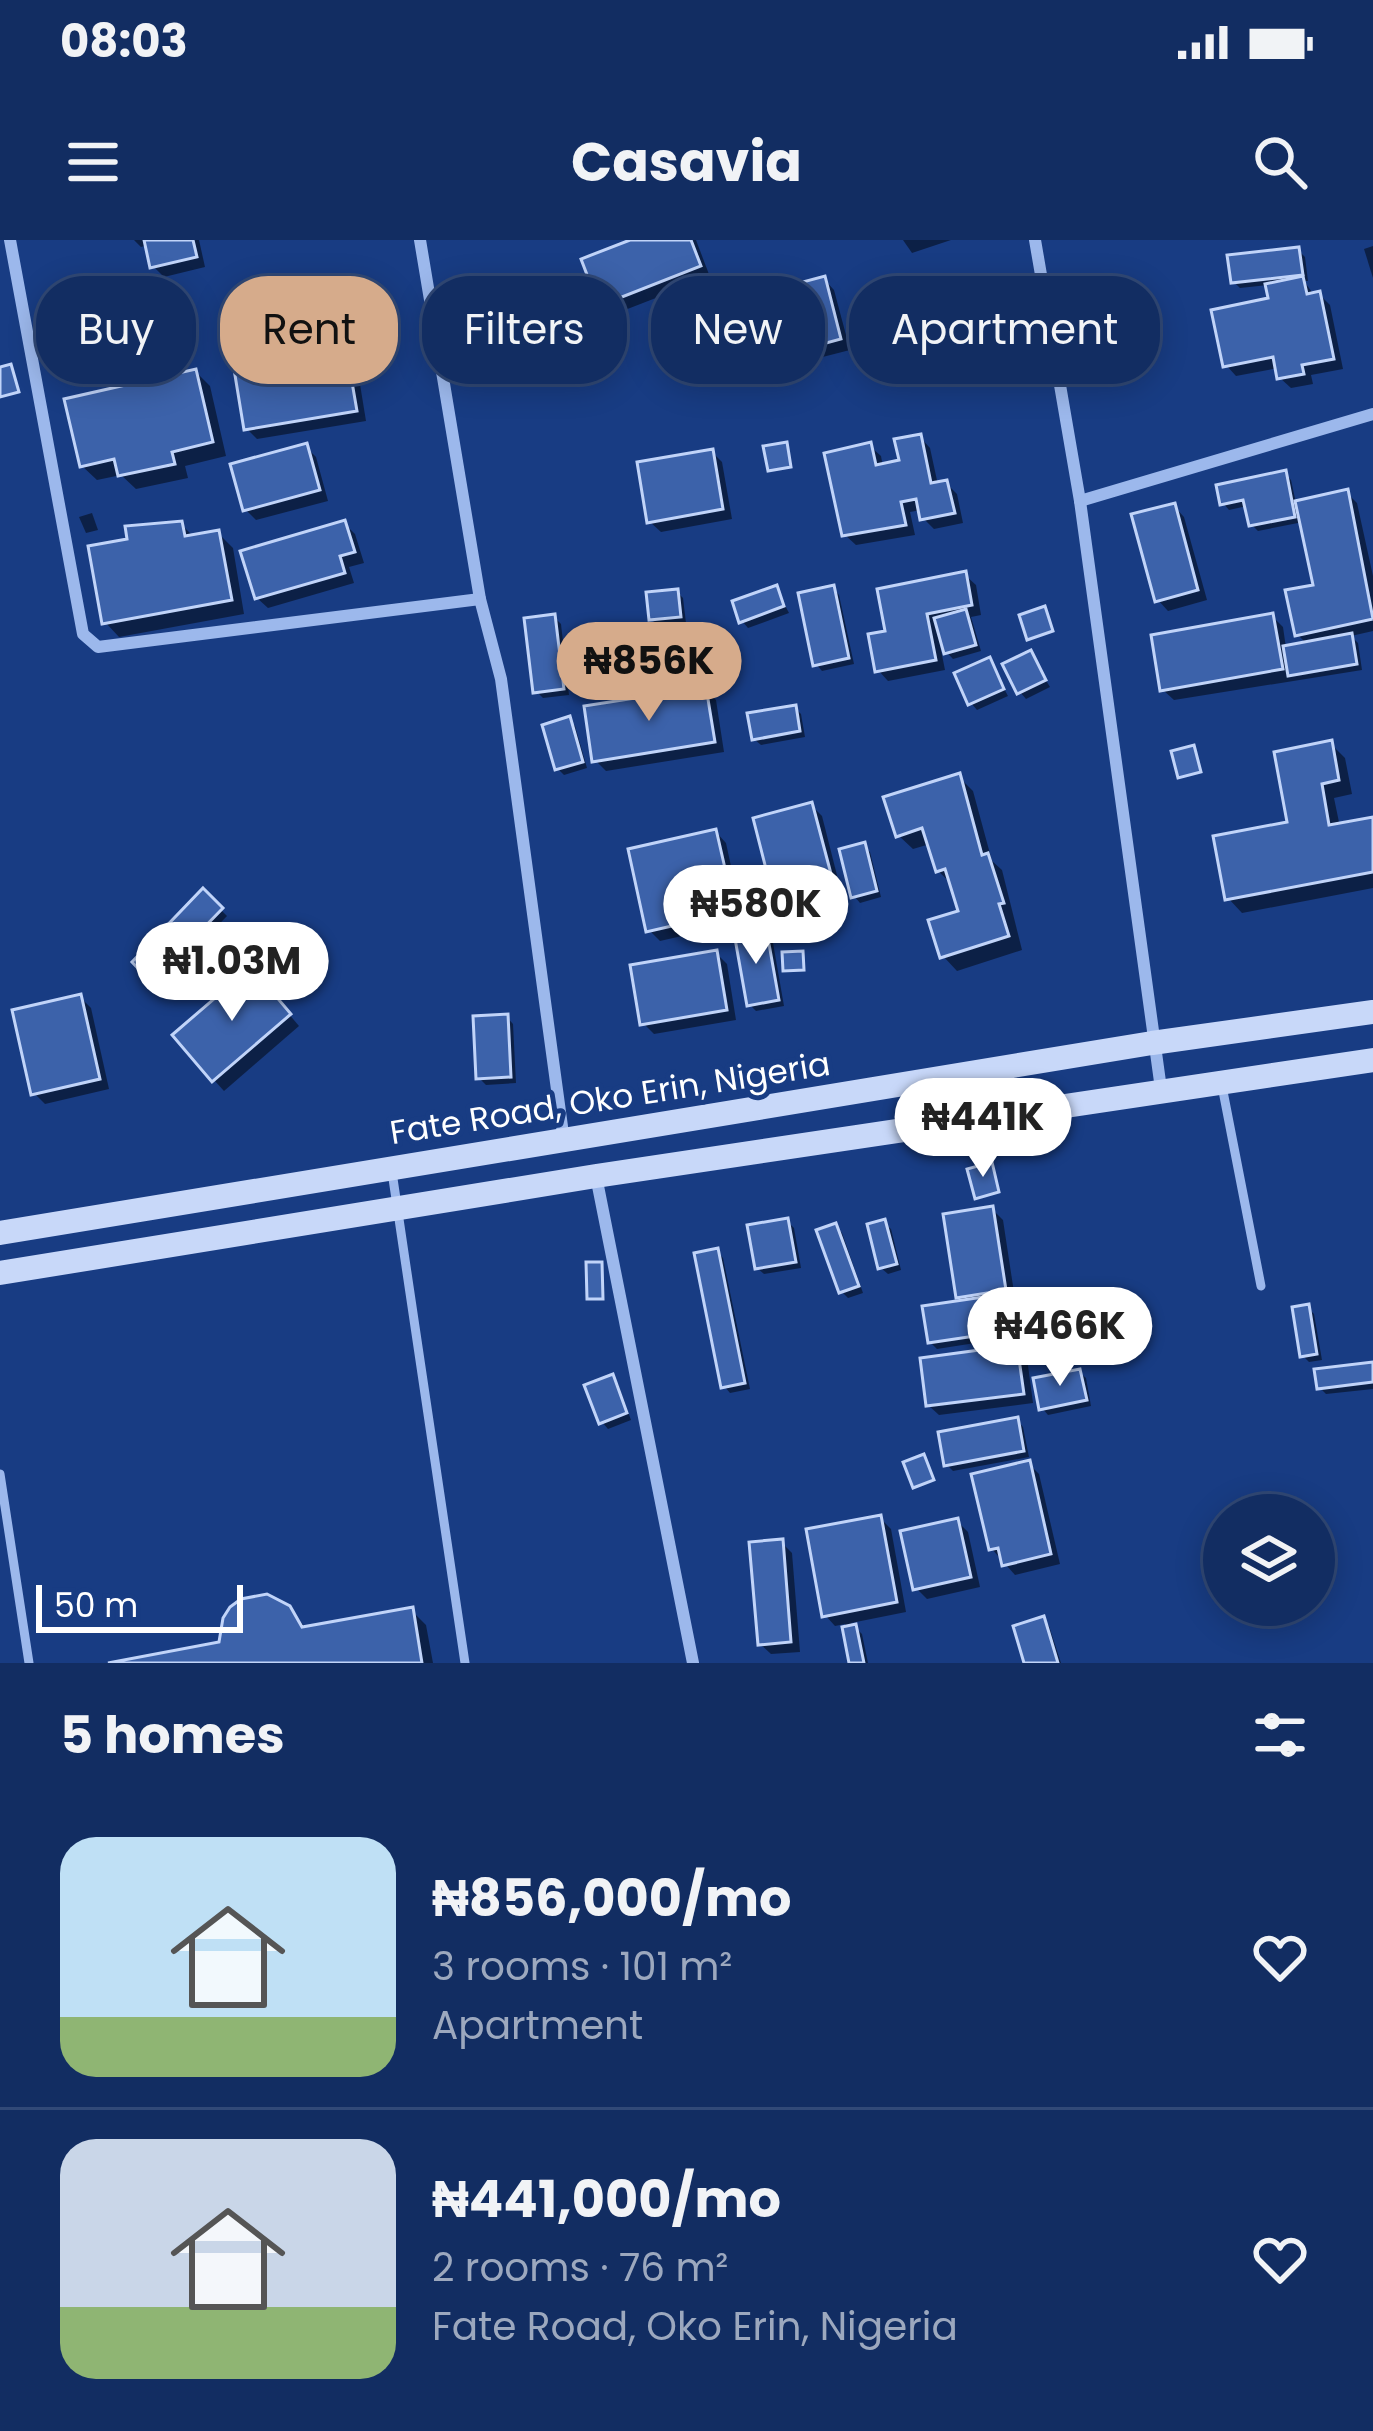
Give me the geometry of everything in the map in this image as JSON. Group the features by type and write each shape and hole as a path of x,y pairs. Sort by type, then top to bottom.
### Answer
{"street":[{"path":"10,240 83,634 98,647 480,599"},
{"path":"420,240 480,599 501,680 564,1141"},
{"path":"1034,240 1080,501 1161,1089"},
{"path":"1080,501 1373,414"},
{"name":"Fate Road, Oko Erin, Nigeria","path":"0,1233 1152,1043 1373,1012"},
{"path":"0,1274 596,1176 1373,1060"},
{"path":"596,1176 693,1663"}],"lane":[{"path":"1221,1081 1261,1286"},
{"path":"391,1167 465,1663"},
{"path":"0,1474 29,1663"}],"building":[{"path":"144,240 193,240 197,257 150,268"},
{"path":"630,240 691,240 701,266 676,276 651,276 651,286 627,295 627,276 588,276 581,259"},
{"path":"1299,247 1303,275 1231,283 1227,255"},
{"path":"825,276 841,339 825,343"},
{"path":"1303,276 1307,294 1320,291 1334,359 1302,365 1304,374 1277,379 1273,357 1223,367 1211,310 1268,298 1265,284"},
{"path":"11,364 19,392 0,397 0,367"},
{"path":"196,369 213,442 172,452 175,464 118,476 114,459 80,467 64,399 130,384 196,384"},
{"path":"236,384 352,384 357,411 244,430"},
{"path":"921,434 931,483 947,480 955,513 920,520 916,499 901,502 906,525 842,536 824,453 871,442 876,465 899,460 894,439"},
{"path":"787,442 791,467 768,471 763,446"},
{"path":"307,443 320,490 243,511 230,464"},
{"path":"713,449 723,509 647,523 637,462"},
{"path":"1286,470 1295,517 1249,526 1243,500 1220,505 1216,485"},
{"path":"1348,489 1373,619 1295,636 1285,590 1313,585 1295,501"},
{"path":"1175,503 1198,590 1155,602 1131,514"},
{"path":"345,520 355,552 340,556 345,573 255,599 240,551"},
{"path":"182,521 185,536 219,530 232,600 102,624 88,546 127,539 125,526"},
{"path":"966,571 972,605 927,614 936,660 875,672 868,634 885,631 877,589"},
{"path":"777,585 784,606 739,623 732,601"},
{"path":"834,585 849,658 813,666 798,593"},
{"path":"678,589 681,617 649,620 646,592"},
{"path":"1045,606 1053,631 1027,640 1019,615"},
{"path":"966,609 976,645 944,654 934,618"},
{"path":"1273,613 1283,669 1160,691 1151,635"},
{"path":"555,614 564,689 533,693 524,618"},
{"path":"1352,633 1357,664 1288,676 1283,646"},
{"path":"1031,650 1046,680 1017,694 1002,664"},
{"path":"990,657 1004,689 968,705 954,673"},
{"path":"706,687 715,742 592,762 584,706"},
{"path":"796,705 800,731 752,740 747,713"},
{"path":"570,716 583,762 555,770 542,725"},
{"path":"1332,740 1339,780 1322,784 1329,825 1373,817 1373,872 1225,900 1213,836 1287,822 1274,752"},
{"path":"1194,745 1201,772 1178,778 1171,751"},
{"path":"960,773 982,855 988,853 1004,903 999,904 1009,936 940,958 928,920 958,911 945,869 936,872 922,828 896,837 883,797"},
{"path":"812,802 835,889 775,904 753,818"},
{"path":"716,829 735,912 690,922 684,899 689,922 646,932 628,849"},
{"path":"865,842 877,891 851,898 839,849"},
{"path":"203,888 223,908 151,982 132,962"},
{"path":"766,927 779,1000 747,1006 734,933"},
{"path":"717,950 727,1010 640,1025 630,965"},
{"path":"803,951 804,970 783,971 782,952"},
{"path":"251,967 291,1014 212,1082 172,1035"},
{"path":"81,994 100,1079 31,1095 12,1010"},
{"path":"508,1014 511,1077 476,1079 473,1016"},
{"path":"992,1162 999,1192 975,1199 967,1169"},
{"path":"993,1206 1006,1290 956,1298 943,1214"},
{"path":"788,1218 796,1262 755,1269 747,1225"},
{"path":"885,1219 897,1264 878,1269 867,1224"},
{"path":"836,1223 859,1286 839,1293 816,1230"},
{"path":"718,1248 745,1383 721,1388 694,1253"},
{"path":"586,1262 602,1262 603,1299 587,1299"},
{"path":"997,1295 1002,1332 928,1343 922,1306"},
{"path":"1309,1304 1317,1354 1300,1357 1292,1307"},
{"path":"1017,1345 1024,1394 926,1406 920,1358"},
{"path":"1373,1362 1373,1382 1317,1389 1314,1369"},
{"path":"1080,1369 1087,1400 1039,1410 1033,1378"},
{"path":"613,1374 627,1413 599,1424 584,1385"},
{"path":"1018,1417 1024,1451 944,1466 938,1432"},
{"path":"924,1454 934,1480 913,1488 903,1462"},
{"path":"1030,1460 1051,1554 1002,1566 998,1548 989,1550 971,1474"},
{"path":"881,1515 897,1602 822,1617 806,1529"},
{"path":"958,1518 971,1577 913,1590 900,1531"},
{"path":"783,1539 791,1642 758,1645 749,1542"},
{"path":"267,1594 290,1606 302,1627 413,1607 422,1663 108,1663 219,1642 230,1607 241,1599"},
{"path":"1044,1616 1058,1663 1024,1663 1013,1626"},
{"path":"856,1624 864,1663 849,1663 842,1627"}]}
